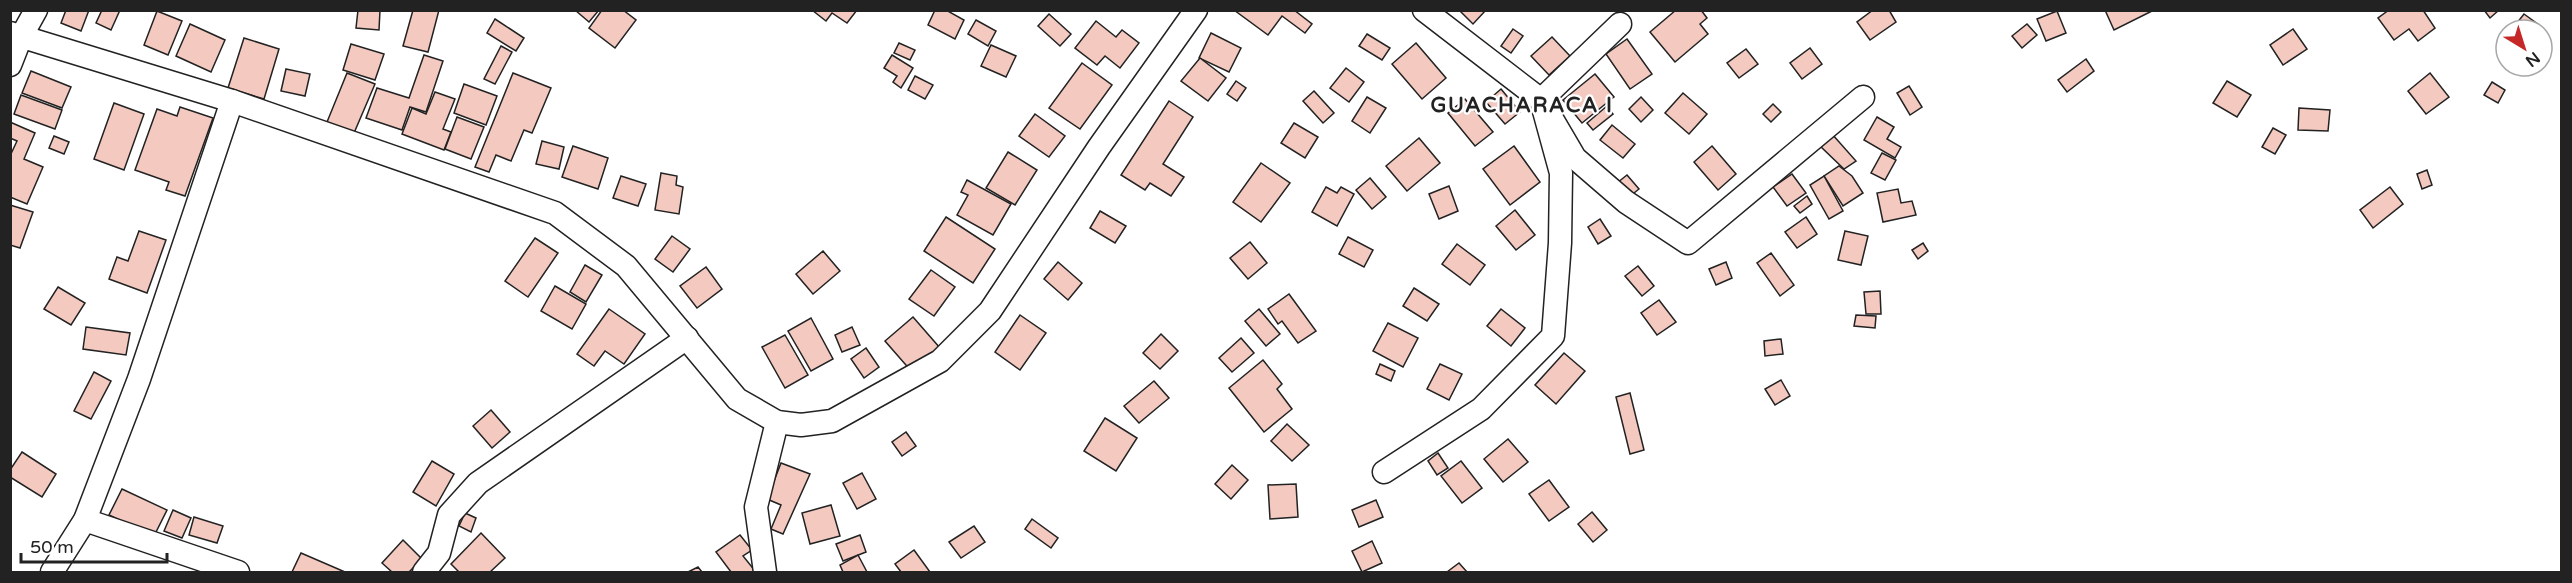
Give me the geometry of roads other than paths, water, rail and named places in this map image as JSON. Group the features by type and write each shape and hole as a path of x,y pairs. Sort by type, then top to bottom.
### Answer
{"street":[{"path":"10,65 16,35 36,10"},
{"path":"16,35 232,101 555,213 626,266 737,399 777,422 801,425 832,421 940,361 990,311 1099,147 1196,10"},
{"path":"1424,10 1541,100 1575,158 1626,202 1688,243 1863,97"},
{"path":"1541,100 1620,24"},
{"path":"1384,472 1481,409 1553,336 1560,243 1561,173 1541,100"},
{"path":"52,573 85,520 139,379 232,101"},
{"path":"423,573 439,553 449,515 478,483 687,338"},
{"path":"765,573 756,507 777,422"},
{"path":"85,520 238,573"}],"district":[{"name":"GUACHARACA I","path":"1522,105"}]}
